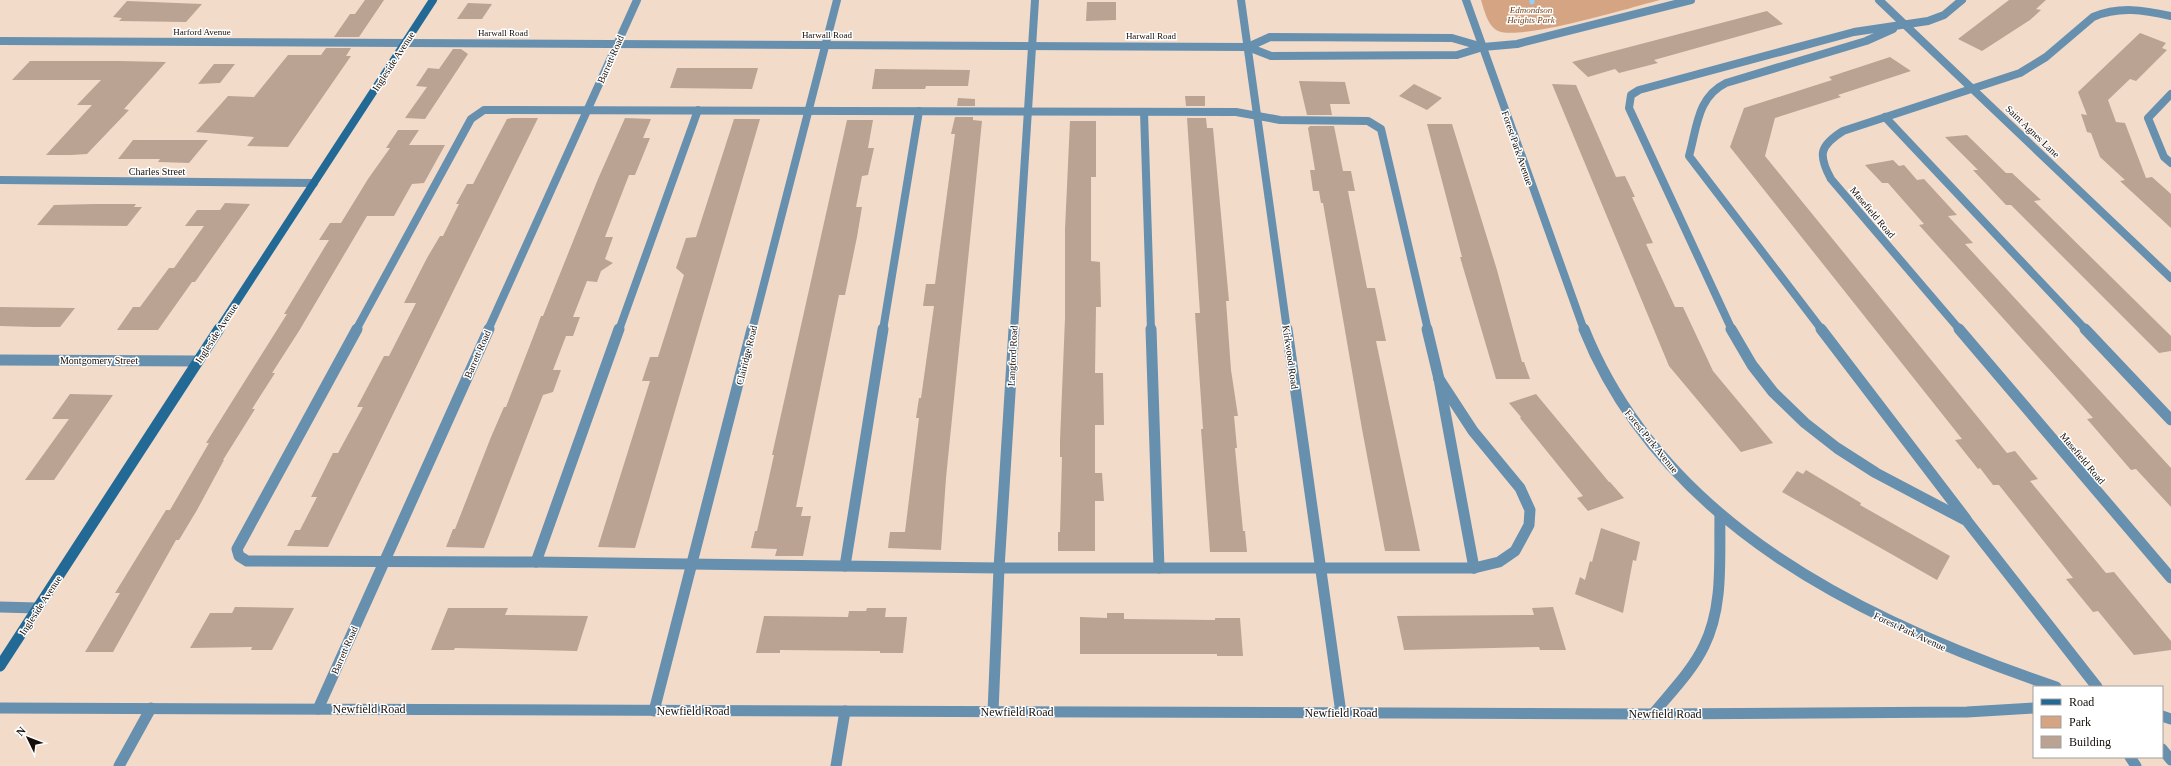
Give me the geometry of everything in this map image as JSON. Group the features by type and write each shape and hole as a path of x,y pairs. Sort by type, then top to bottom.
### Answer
{"main road":[{"name":"Ingleside Avenue","path":"0,666 433,0"}],"street":[{"name":"Barrett Road","path":"318,709 382,562 637,0"},
{"name":"Clairidge Road","path":"654,710 837,0"},
{"name":"Langford Road","path":"993,712 999,568 1035,0"},
{"name":"Kirkwood Road","path":"1241,0 1341,714"},
{"name":"Forest Park Avenue","path":"1466,0 1565,279 1603,372 1630,415 1649,440 1695,491 1720,514 1792,567 1873,614 1962,655 2053,686"},
{"name":"Harwall Road","path":"405,43 1248,47 1271,56 1457,55 1483,47 1517,44 1691,0"},
{"name":"Saint Agnes Lane","path":"1880,0 2171,278"},
{"path":"1962,0 1944,15 1928,21 1854,32 1650,86 1631,95 1629,108 1731,329 1752,365 1773,392 1805,423 1837,448 1876,473 1968,522"},
{"name":"Masefield Road","path":"2171,16 2129,9 2103,12 2093,17 2036,65 1973,89 1843,131 1831,138 1823,148 1820,158 1831,179 2171,578"},
{"path":"1904,24 1866,41 1726,83 1714,88 1708,94 1704,103 1689,156 1968,522 2096,686"},
{"name":"Harwall Road","path":"1248,47 1270,37 1452,38 1483,47"},
{"name":"Harford Avenue","path":"0,41 405,43"},
{"path":"2171,94 2148,118 2164,157 2171,163"},
{"path":"1439,379 1467,424 1520,487 1528,502 1530,521 1513,556 1496,563 1474,568 999,568 536,562 247,561 239,556 237,549 471,119 480,112 492,109 1236,112 1280,120 1368,121 1376,124 1381,129 1439,379 1474,568"},
{"path":"536,562 698,110"},
{"path":"845,566 919,110"},
{"path":"1144,112 1159,568"},
{"path":"1885,117 2171,420"},
{"name":"Charles Street","path":"0,180 314,183"},
{"name":"Montgomery Street","path":"0,360 198,361"},
{"path":"1653,714 1694,663 1708,636 1716,608 1720,514"},
{"path":"0,607 38,608"},
{"name":"Newfield Road","path":"0,708 1341,714 1967,712 2033,708"},
{"path":"119,766 151,708"},
{"path":"836,766 845,711"},
{"path":"2163,750 2171,760"}],"green space":[{"name":"Edmondson Heights Park","path":"1481,0 1660,0 1549,28 1508,33 1496,30 1490,24"}],"building":[{"path":"365,0 384,0 359,37 334,37 350,14 355,14"},
{"path":"2009,0 2046,0 2036,9 2041,10 2030,20 1982,51 1958,39"},
{"path":"127,1 202,4 186,22 119,21 122,18 113,17"},
{"path":"1087,2 1116,2 1116,20 1086,21"},
{"path":"468,3 492,4 482,19 457,19"},
{"path":"1767,11 1783,24 1654,60 1658,63 1619,73 1615,69 1588,77 1572,62"},
{"path":"2140,33 2166,43 2162,48 2167,50 2136,81 2130,79 2108,100 2116,122 2125,123 2146,178 2152,177 2171,194 2171,228 2120,181 2125,180 2100,157 2091,133 2087,132 2081,114 2087,115 2078,92"},
{"path":"326,48 351,48 346,56 351,56 288,147 247,146 254,137 196,132 228,96 254,97 288,55 321,55"},
{"path":"453,49 461,49 468,54 425,119 405,118 427,87 416,86 428,68 439,69"},
{"path":"1890,57 1911,71 1838,95 1841,97 1775,118 1765,156 2007,453 2015,451 2038,479 2030,481 2106,573 2114,572 2171,641 2171,650 2134,655 2098,611 2093,612 2066,579 2073,578 1999,485 1993,485 1980,468 1978,469 1955,440 1962,439 1730,147 1744,108 1832,80 1829,77"},
{"path":"30,61 166,62 124,109 129,110 87,154 46,155 92,105 77,105 101,80 12,80"},
{"path":"214,64 235,64 220,83 198,84"},
{"path":"677,68 758,68 752,89 670,88"},
{"path":"875,69 970,70 968,86 926,86 925,89 872,89"},
{"path":"1299,81 1345,82 1350,104 1330,104 1332,115 1307,115"},
{"path":"1414,84 1442,98 1427,110 1399,96"},
{"path":"1552,84 1576,85 1616,177 1625,176 1635,197 1632,197 1653,243 1646,244 1675,307 1683,307 1713,371 1773,443 1741,452 1669,366"},
{"path":"1185,96 1205,96 1205,106 1186,106"},
{"path":"958,98 975,99 975,106 957,106"},
{"path":"955,117 973,117 973,120 982,121 946,478 941,550 888,548 890,532 905,532 919,418 916,418 919,398 921,398 934,306 923,306 926,284 935,284 955,134 951,134"},
{"path":"538,118 328,547 287,546 295,530 300,530 317,497 311,497 333,453 338,453 363,407 357,407 384,356 389,356 416,303 404,303 427,258 440,236 443,236 459,204 456,204 467,184 473,184 507,119"},
{"path":"625,118 651,119 643,138 650,138 635,175 629,175 605,237 613,237 605,259 613,263 601,271 597,282 587,281 573,317 580,317 573,336 566,336 553,370 561,370 553,392 543,395 484,548 446,547 453,529 455,529 491,437 504,407 506,407 541,316 543,316 598,179"},
{"path":"1187,118 1206,118 1207,128 1213,128 1229,301 1226,301 1231,370 1238,416 1234,416 1237,448 1235,448 1243,531 1245,531 1247,552 1210,552 1201,429 1203,429 1195,313 1200,313"},
{"path":"734,119 760,119 635,548 598,547 650,381 642,381 650,357 658,357 684,275 676,268 686,238 696,237"},
{"path":"847,120 873,120 868,148 874,148 868,175 862,176 856,207 862,207 857,237 845,295 839,295 796,507 803,507 801,516 811,516 803,556 775,556 777,549 751,548 755,531 757,531 774,455 772,455"},
{"path":"1070,121 1096,121 1096,177 1091,177 1091,261 1100,262 1101,307 1096,307 1095,373 1103,373 1104,425 1095,425 1095,473 1102,473 1104,501 1095,501 1095,551 1058,551 1062,457 1060,457 1060,441 1065,318 1065,229"},
{"path":"1427,124 1452,124 1497,270 1522,362 1524,362 1530,379 1496,379 1460,257 1462,257"},
{"path":"1310,126 1334,126 1343,171 1351,171 1355,191 1348,191 1367,288 1375,288 1386,341 1376,341 1420,551 1385,551 1362,429 1323,203 1321,203 1319,191 1313,191 1310,170 1315,170 1308,128"},
{"path":"398,130 419,130 409,145 445,145 424,183 412,184 394,216 367,216 299,331 272,373 275,373 252,409 255,409 223,460 197,510 179,540 176,540 113,652 85,652 120,593 115,593 166,510 170,510 209,443 206,443 287,314 284,314 329,240 319,240 330,223 341,223 368,179 390,148 386,148"},
{"path":"1967,135 2006,173 2012,173 2041,200 2034,201 2171,336 2171,351 2159,353 2011,205 2006,205 1973,170 1978,170 1945,137"},
{"path":"133,140 208,140 189,163 158,162 160,159 118,159"},
{"path":"1893,160 1899,166 1904,165 1917,180 1924,179 1957,215 1948,216 1973,243 1965,244 2171,468 2171,507 2136,469 2131,470 2087,419 2093,418 1919,225 1924,224 1888,183 1882,183 1865,165"},
{"path":"225,203 250,204 195,282 192,282 158,330 117,330 133,307 140,307 169,268 174,268 204,226 185,226 197,210 220,210"},
{"path":"136,204 134,207 142,207 127,226 37,225 54,205"},
{"path":"0,307 75,308 60,327 34,327 0,326"},
{"path":"70,394 113,395 54,480 25,480 69,419 52,419"},
{"path":"1536,394 1624,498 1588,511 1577,498 1583,496 1509,403"},
{"path":"1806,470 1861,503 1860,505 1950,556 1937,580 1782,492 1797,471 1803,474"},
{"path":"1601,528 1640,542 1636,561 1633,560 1623,613 1575,594 1580,577 1585,580 1590,561 1592,562"},
{"path":"235,607 294,608 272,650 251,650 252,647 190,648 210,613 232,613"},
{"path":"1553,607 1566,650 1540,650 1539,647 1404,650 1397,616 1534,615 1532,608"},
{"path":"448,608 508,608 505,615 588,616 577,651 455,648 454,650 431,650"},
{"path":"867,608 886,608 885,617 907,617 903,653 880,653 880,651 780,650 780,653 756,653 764,616 848,617 849,611 866,611"},
{"path":"1107,613 1124,613 1124,619 1215,620 1215,618 1240,618 1243,656 1217,656 1217,654 1080,654 1080,617 1107,618"}]}
